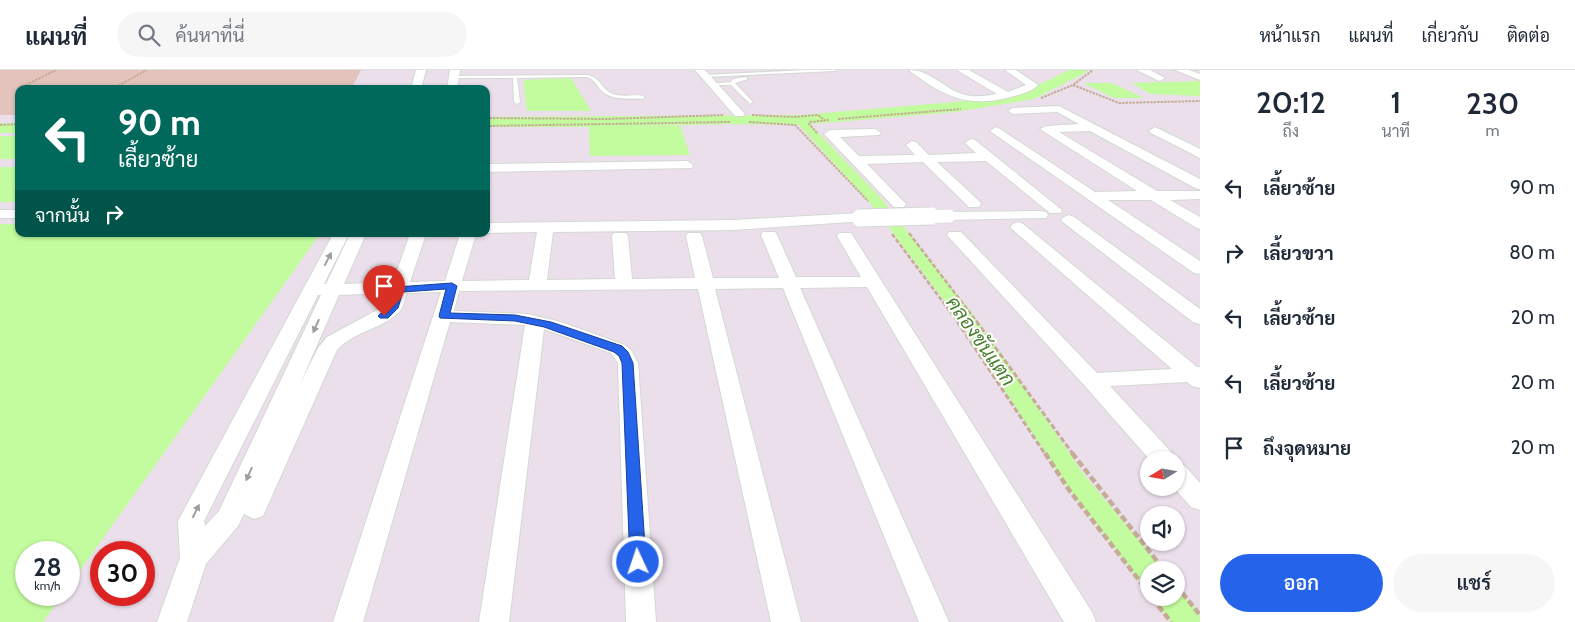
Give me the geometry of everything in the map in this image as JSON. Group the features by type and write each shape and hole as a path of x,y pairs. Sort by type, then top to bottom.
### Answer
{"street":[{"path":"417,85 421,70"},
{"path":"914,70 957,96 966,99 1006,95 1033,85 1010,70"},
{"path":"962,70 1006,95"},
{"path":"1142,70 1160,78"},
{"path":"1180,70 1200,77"},
{"path":"706,76 739,114"},
{"path":"1012,110 1059,109 1200,185"},
{"path":"1094,127 1046,128 1200,224"},
{"path":"996,131 1200,269"},
{"path":"1155,131 1200,154"},
{"path":"875,133 830,134 899,204"},
{"path":"972,144 1055,215 1200,318"},
{"path":"912,145 974,204"},
{"path":"857,160 989,157"},
{"path":"490,168 686,165"},
{"path":"1094,196 1200,196"},
{"path":"0,214 15,214"},
{"path":"490,228 734,225 860,218 1055,215"},
{"path":"1018,227 1198,377"},
{"path":"537,286 545,232"},
{"path":"769,235 934,622"},
{"path":"955,235 1092,380 1156,451"},
{"path":"620,236 624,285"},
{"path":"694,236 786,622"},
{"path":"845,236 1081,622"},
{"path":"172,622 194,558 229,518 289,386 340,237"},
{"path":"194,558 191,521 260,387 356,237"},
{"path":"254,508 328,348 335,339 384,316 393,308 417,237"},
{"path":"348,622 467,237"},
{"path":"322,290 452,286 874,282"},
{"path":"444,316 515,318 534,322 560,328 618,349 624,354 628,363 641,622"},
{"path":"494,622 534,322"},
{"path":"1092,380 1198,377"},
{"path":"260,387 289,386"},
{"path":"1185,483 1200,500"}],"lane":[{"path":"706,76 835,70"},
{"path":"454,74 515,77 588,76 596,78 603,91 608,94 642,97"},
{"path":"706,76 732,83 750,102"},
{"path":"732,83 741,79 789,76"},
{"path":"515,77 517,102"}],"path":[{"path":"27,85 56,70"},
{"path":"119,85 146,70"},
{"path":"1073,85 1119,103 1158,101 1200,102"},
{"path":"490,118 607,119 739,114 793,117 818,115 824,121"},
{"path":"0,124 15,124"},
{"path":"1185,596 1200,615"},
{"path":"1158,606 1171,622"}],"shaded area":[{"path":"0,70 361,70 353,85 15,85 15,115 0,115"},
{"path":"571,78 591,111 527,111 523,80"},
{"path":"1200,81 1200,96 1150,94 1132,83"},
{"path":"1083,83 1112,83 1144,98 1114,98"},
{"path":"680,126 690,155 590,156 589,127"},
{"path":"0,136 15,136 15,159 0,159"},
{"path":"0,167 15,167 15,202 0,202"},
{"path":"0,224 15,224 15,237 318,237 101,541 90,541 90,557 80,571 80,541 15,541 15,606 54,606 43,622 0,622"}],"waterway":[{"path":"490,122 800,120 955,107 1028,96 1080,70"},
{"name":"คลองขันแตก","path":"800,120 875,200 970,322 1077,483 1140,561"},
{"path":"0,128 15,128"},
{"name":"คลองขันแตก","path":"1176,606 1189,622"}],"route":[{"path":"384,316 393,308 399,289 452,286 444,316 515,318 560,328 618,349 624,354 628,363 638,562"}]}
